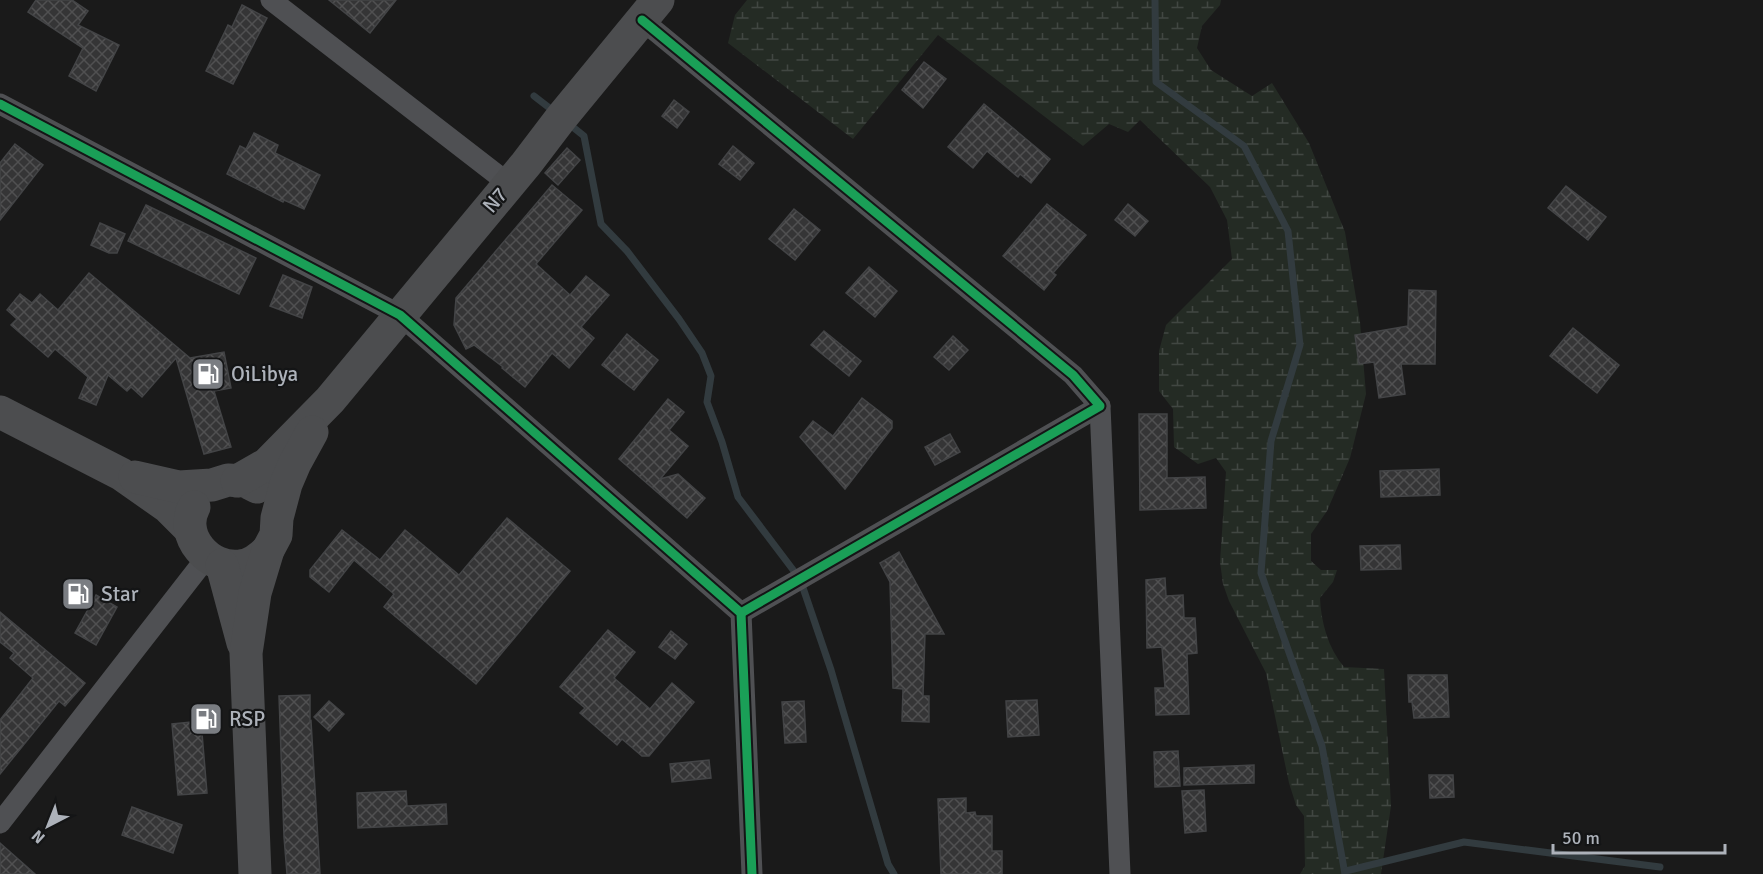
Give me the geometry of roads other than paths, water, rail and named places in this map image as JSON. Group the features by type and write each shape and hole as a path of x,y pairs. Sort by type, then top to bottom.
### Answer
{"main road":[{"name":"N7","path":"330,400 650,10"},
{"path":"190,529 192,512 199,496 267,464 330,400"},
{"path":"255,874 246,653 255,593 268,550 276,535 277,518 286,484 330,400"},
{"path":"0,412 122,474 168,507 190,529 196,545 215,561 239,566 255,561 268,550"},
{"path":"122,474 179,487 245,482 260,489 272,502 277,518"},
{"path":"215,561 246,653"}],"street":[{"path":"271,0 509,184"},
{"path":"650,10 1073,375 1100,406 1120,874"},
{"path":"0,104 400,315 741,613 752,874"},
{"path":"741,613 1100,406"},
{"path":"0,823 215,561"}],"waterway":[{"path":"1155,0 1156,82 1244,146 1288,231 1300,345 1271,441 1261,573 1322,746 1345,874"},
{"path":"534,96 556,113"},
{"path":"569,124 584,136 601,224 627,251 702,353 711,376 707,402 722,442 738,497 800,579 831,670 888,864 894,874"},
{"path":"1346,871 1464,842 1660,867"}],"place":[{"name":"OiLibya","path":"208,374"},
{"name":"Star","path":"78,594"},
{"name":"RSP","path":"206,719"}]}
